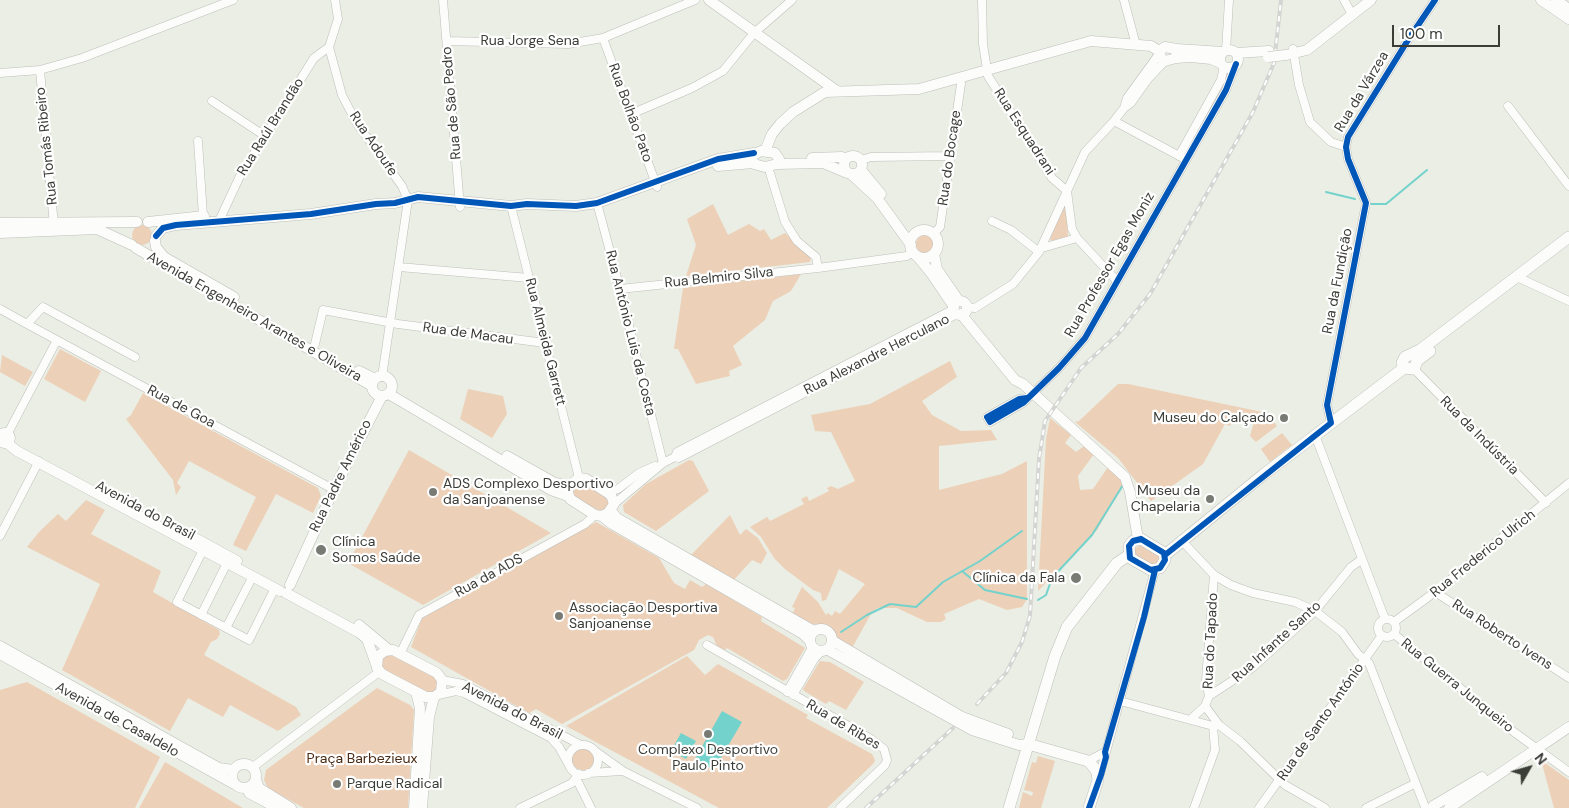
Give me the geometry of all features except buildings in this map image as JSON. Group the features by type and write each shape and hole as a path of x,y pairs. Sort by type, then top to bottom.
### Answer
{"main road":[{"path":"1164,554 1315,435 1412,363 1569,237"},
{"path":"1520,278 1569,246"},
{"path":"1138,539 1145,540 1162,550 1164,554 1164,563 1156,570 1152,570 1133,560 1129,555 1129,546 1138,539"},
{"path":"1009,808 1055,656 1067,627 1117,563 1129,555"},
{"name":"Avenida Engenheiro Arantes e Oliveira","path":"1028,744 1088,761"},
{"path":"1088,761 1097,772 1098,780 1091,807"}],"street":[{"path":"0,73 40,70 82,58 233,0"},
{"path":"329,47 338,19 336,0"},
{"name":"Rua de São Pedro","path":"443,0 460,204"},
{"name":"Rua Jorge Sena","path":"447,41 568,44 603,38 695,0"},
{"path":"709,0 821,78 836,91"},
{"path":"631,114 692,88 723,71 754,33 792,0"},
{"path":"982,0 986,70"},
{"path":"1124,0 1136,45"},
{"name":"Rua Professor Egas Moniz","path":"1182,157 1226,90 1232,56 1229,0"},
{"path":"1177,54 1232,56 1289,52 1310,40 1360,0"},
{"path":"1348,8 1371,0"},
{"name":"Rua da Várzea","path":"1346,147 1348,136 1435,0"},
{"path":"1541,0 1569,19"},
{"path":"1556,0 1569,8"},
{"name":"Rua Bolhão Pato","path":"603,38 657,185"},
{"path":"142,222 128,232 134,247 145,249 168,226 376,197 399,197 408,200 418,197 460,204 490,202 498,206 514,206 526,210 579,211 721,165 753,158 765,151 772,134 793,112 825,92 919,89 1091,41 1151,46 1161,55 1165,47 1177,54 1211,59 1232,68 1232,56"},
{"name":"Rua Raúl Brandão","path":"220,218 240,176 314,58 329,47"},
{"name":"Rua Adoufe","path":"329,47 342,95 356,122 402,186 408,200"},
{"path":"1289,52 1310,122 1331,142 1346,147"},
{"name":"Rua Alexandre Herculano","path":"605,511 660,465 675,457 679,458 796,394 960,309 975,308 1013,284 1040,250 1084,152 1114,122 1124,108 1127,98 1161,55"},
{"path":"1223,65 1220,58 1232,56"},
{"name":"Rua Professor Egas Moniz","path":"1030,396 1019,399 987,417 990,422 1023,403 1030,396 1085,338 1221,80 1223,65"},
{"name":"Rua Tomás Ribeiro","path":"40,70 54,226"},
{"name":"Rua Esquadrani","path":"986,70 1052,178 1067,190"},
{"path":"821,78 825,92"},
{"name":"Rua do Bocage","path":"933,234 940,227 961,84 960,78"},
{"path":"212,101 265,136"},
{"path":"1508,106 1569,186"},
{"path":"1114,122 1182,157"},
{"path":"198,141 203,216"},
{"name":"Rua da Fundição","path":"1331,423 1327,405 1366,203 1348,159 1346,147"},
{"path":"765,151 775,153 778,161"},
{"path":"753,158 765,168 778,161 842,156 846,159"},
{"path":"846,159 854,156 908,230 915,234"},
{"path":"849,174 871,157 950,156"},
{"path":"846,159 844,166 849,174 877,198 914,251 1023,384 1030,396 1116,467 1124,477 1130,492 1138,539"},
{"path":"778,161 823,164 849,174"},
{"path":"770,173 785,222 797,241 816,257 818,268"},
{"path":"1067,190 1072,229 1077,238 1116,280"},
{"name":"Rua Padre Américo","path":"284,587 381,387 408,200"},
{"name":"Rua Almeida Garrett","path":"514,206 529,278 579,478"},
{"name":"Rua António Luis da Costa","path":"597,206 620,289 660,465"},
{"path":"0,233 54,226 142,222 203,216 220,218"},
{"path":"992,221 1011,230 1040,250 1077,238"},
{"path":"142,222 154,228 155,238"},
{"path":"0,223 54,226"},
{"name":"Avenida Engenheiro Arantes e Oliveira","path":"54,226 101,230 134,247 381,387 551,490 568,491 572,501 605,511 612,524 820,644 962,717 1020,738 1028,744"},
{"path":"915,234 922,231 933,234 938,244 934,254 937,269 960,309"},
{"path":"914,251 915,234"},
{"name":"Avenida Engenheiro Arantes e Oliveira","path":"155,238 156,247 164,256 315,344 381,387"},
{"path":"914,251 928,258 934,254"},
{"name":"Rua Belmiro Silva","path":"620,289 818,268 906,256 914,251"},
{"path":"399,267 529,278"},
{"path":"1520,278 1569,301"},
{"path":"27,324 43,307 135,357"},
{"name":"Rua de Goa","path":"0,309 332,488"},
{"name":"Rua de Macau","path":"315,344 323,310 391,323 545,343"},
{"path":"4,438 57,340"},
{"name":"Rua da Indústria","path":"1412,363 1546,503"},
{"path":"1315,435 1385,619 1394,622 1396,629 1394,634 1387,637 1382,635 1378,627 1385,619"},
{"name":"Avenida do Brasil","path":"4,438 39,462 227,563 253,576 284,587 360,633 367,639 377,668 416,692 426,697 456,691 464,693 551,738 556,742 569,765 578,776"},
{"name":"Avenida do Brasil","path":"4,438 284,587 364,627 389,650 437,673 442,680 442,688 436,696"},
{"path":"0,536 39,462"},
{"name":"Rua Alexandre Herculano","path":"609,492 618,489 653,466 660,465"},
{"path":"568,491 579,478 586,479 609,492 605,511"},
{"name":"Rua Frederico Ulrich","path":"1394,622 1435,592 1546,503 1569,482"},
{"name":"Rua da ADS","path":"400,654 419,615 605,511"},
{"path":"1180,540 1214,575 1246,590 1295,602 1315,611 1342,632 1358,654 1365,659 1414,784 1430,807 1526,752 1535,749"},
{"name":"Avenida do Brasil","path":"203,550 177,602 249,640 284,587"},
{"name":"Rua Infante Santo","path":"1208,696 1252,668 1315,611 1351,567 1361,560"},
{"path":"201,615 227,563"},
{"path":"1098,780 1106,757 1105,752 1156,570"},
{"name":"Rua do Tapado","path":"1204,706 1208,696 1206,680 1214,575"},
{"path":"226,628 253,576"},
{"name":"Rua Roberto Ivens","path":"1435,592 1569,678"},
{"name":"Rua Guerra Junqueiro","path":"1394,634 1535,749 1569,772"},
{"name":"Rua de Santo António","path":"1259,808 1382,635"},
{"path":"790,694 820,644"},
{"name":"Rua de Ribes","path":"707,645 871,739 884,749 887,760 884,765 840,808"},
{"name":"Avenida de Casaldelo","path":"0,646 219,768 233,770 242,763 253,767"},
{"path":"292,808 258,788 256,773 253,767 377,668 378,656 389,650"},
{"name":"Avenida de Casaldelo","path":"0,654 240,788 247,788 249,793 277,808"},
{"name":"Avenida do Brasil","path":"442,680 462,684 594,751 624,771 697,808"},
{"path":"414,808 420,708 416,692"},
{"path":"422,808 429,717 436,696"},
{"path":"1120,701 1216,726 1240,741 1279,780 1325,808"},
{"path":"1191,719 1204,706 1216,726 1215,750 1194,808"},
{"path":"1448,808 1569,727"},
{"name":"Avenida do Brasil","path":"569,765 569,754 574,748 581,745"},
{"path":"590,773 597,763 594,751"},
{"path":"1088,761 1105,752"},
{"path":"233,770 231,777 234,784"},
{"path":"520,808 572,783 578,776 590,773 624,771"},
{"path":"578,776 591,808"},
{"path":"247,788 256,780"},
{"path":"1366,808 1414,784"}],"green space":[{"path":"1066,202 1068,236 1052,241 1050,239"},
{"path":"713,204 728,235 749,224 760,231 764,229 771,240 785,233 811,257 810,262 686,276 696,245 687,219"},
{"path":"138,225 146,225 152,231 152,239 146,245 138,245 132,239 132,231"},
{"path":"925,235 931,238 934,244 931,250 925,253 919,250 916,244 919,238"},
{"path":"801,274 791,291 773,301 765,320 733,346 742,365 729,371 730,376 696,384 678,349 674,349 683,288"},
{"path":"60,349 101,371 85,402 44,379"},
{"path":"2,355 33,372 25,386 0,372"},
{"path":"950,361 957,377 922,401 932,415 961,431 991,430 997,440 939,446 939,490 1002,474 1027,461 1027,599 1022,607 1007,610 979,599 944,614 946,619 941,622 927,622 897,608 878,608 872,612 852,648 838,639 833,630 825,624 810,624 792,614 795,608 792,607 802,587 818,602 826,615 828,613 832,616 835,611 840,614 865,584 839,569 826,600 822,601 821,593 813,590 785,569 774,558 761,537 750,527 767,517 770,521 804,504 801,499 807,496 809,501 829,491 827,488 831,486 838,489 855,481 831,432 815,431 811,415 870,404"},
{"path":"1118,384 1128,384 1267,413 1277,426 1256,442 1250,436 1254,422 1248,416 1234,418 1230,426 1225,424 1203,464 1151,501 1118,458 1075,422 1079,421"},
{"path":"468,389 503,396 507,414 492,438 460,419"},
{"path":"143,393 318,488 321,496 313,513 276,494 246,551 233,545 256,497 189,461 177,483 181,487 176,495 173,480 126,419 131,415"},
{"path":"1050,418 1071,435 1065,443 1076,452 1084,446 1094,454 1078,476 1080,490 1093,489 1108,467 1121,479 1123,486 1097,530 1038,591 1046,439"},
{"path":"1282,433 1292,445 1270,462 1261,449"},
{"name":"ADS Complexo Desportivo da Sanjoanense","path":"409,450 551,533 423,605 348,563"},
{"path":"689,460 693,461 709,491 656,531 624,512 623,505 646,484"},
{"path":"579,483 606,496 609,504 604,510 598,510 575,498 573,488"},
{"path":"86,500 105,510 91,534 161,571 153,592 219,630 220,634 217,639 211,642 204,655 296,707 301,715 278,731 230,705 223,717 188,698 170,731 62,670 100,584 27,547 39,532 58,514 66,521"},
{"path":"730,515 740,535 746,529 758,538 767,553 761,564 752,560 733,581 689,557"},
{"path":"596,522 659,558 674,583 685,589 690,580 702,587 706,584 762,617 761,621 805,648 787,679 783,681 727,648 725,650 717,646 713,637 708,635 699,640 694,650 562,724 536,709 529,713 411,647 422,618"},
{"path":"1142,544 1159,554 1161,559 1155,566 1136,557 1134,549"},
{"path":"389,654 435,677 439,687 431,694 382,669 382,658"},
{"name":"Complexo Desportivo Paulo Pinto","path":"687,656 705,675 718,664 808,715 806,718 872,754 875,760 874,763 827,808 719,808 566,726"},
{"path":"820,661 830,662 864,682 846,710 829,701 826,704 804,691 803,689"},
{"path":"27,682 160,757 135,808 0,808 0,690"},
{"name":"Praça Barbezieux","path":"377,688 410,705 414,710 408,808 304,808 268,788 264,780 266,770"},
{"path":"583,748 591,751 594,759 591,767 583,770 575,767 572,759 575,751"},
{"path":"1038,756 1055,761 1041,808 1019,808 1023,792 1032,796 1033,792 1024,790 1032,762 1036,763"},
{"path":"1541,760 1569,780 1569,808 1554,808"},
{"path":"165,762 243,808 139,808"}],"water":[{"path":"722,711 742,722 714,770 695,759"},
{"path":"681,733 696,741 686,759 671,751"}],"waterway":[{"path":"1371,204 1386,204 1427,170"},
{"path":"1326,192 1355,199"},
{"path":"1038,600 1046,595 1052,578 1092,535 1123,485"},
{"path":"841,632 867,615 890,604 916,607 943,582 980,561 1022,531"},
{"path":"962,571 985,590 1027,599"}],"railway":[{"path":"977,704 1006,673 1022,642 1030,616 1039,459 1045,421 1081,368 1118,334 1150,294 1253,112 1274,63 1281,0"},
{"path":"866,808 953,728"}],"cycle path":[{"path":"1165,555 1331,423 1327,405 1366,203 1348,159 1346,147 1348,137 1435,0"},
{"path":"1027,398 1019,399 987,417 990,422 1023,403 1059,368 1085,338 1226,90 1236,64"},
{"path":"156,236 163,228 176,225 311,214 395,203 418,197 511,206 527,204 576,206 597,203 718,159 754,153"},
{"path":"1141,539 1164,553 1165,560 1160,568 1151,570 1130,558 1129,546 1133,541 1141,539"},
{"path":"1089,808 1106,757 1105,752 1144,617 1155,570"}],"place":[{"name":"Museu do Calçado","path":"1284,418"},
{"name":"ADS Complexo Desportivo da Sanjoanense","path":"433,492"},
{"name":"Museu da Chapelaria","path":"1210,499"},
{"name":"Clínica Somos Saúde","path":"321,550"},
{"name":"Clínica da Fala","path":"1076,578"},
{"name":"Associação Desportiva Sanjoanense","path":"559,616"},
{"name":"Complexo Desportivo Paulo Pinto","path":"708,734"},
{"name":"Parque Radical","path":"337,784"}]}
